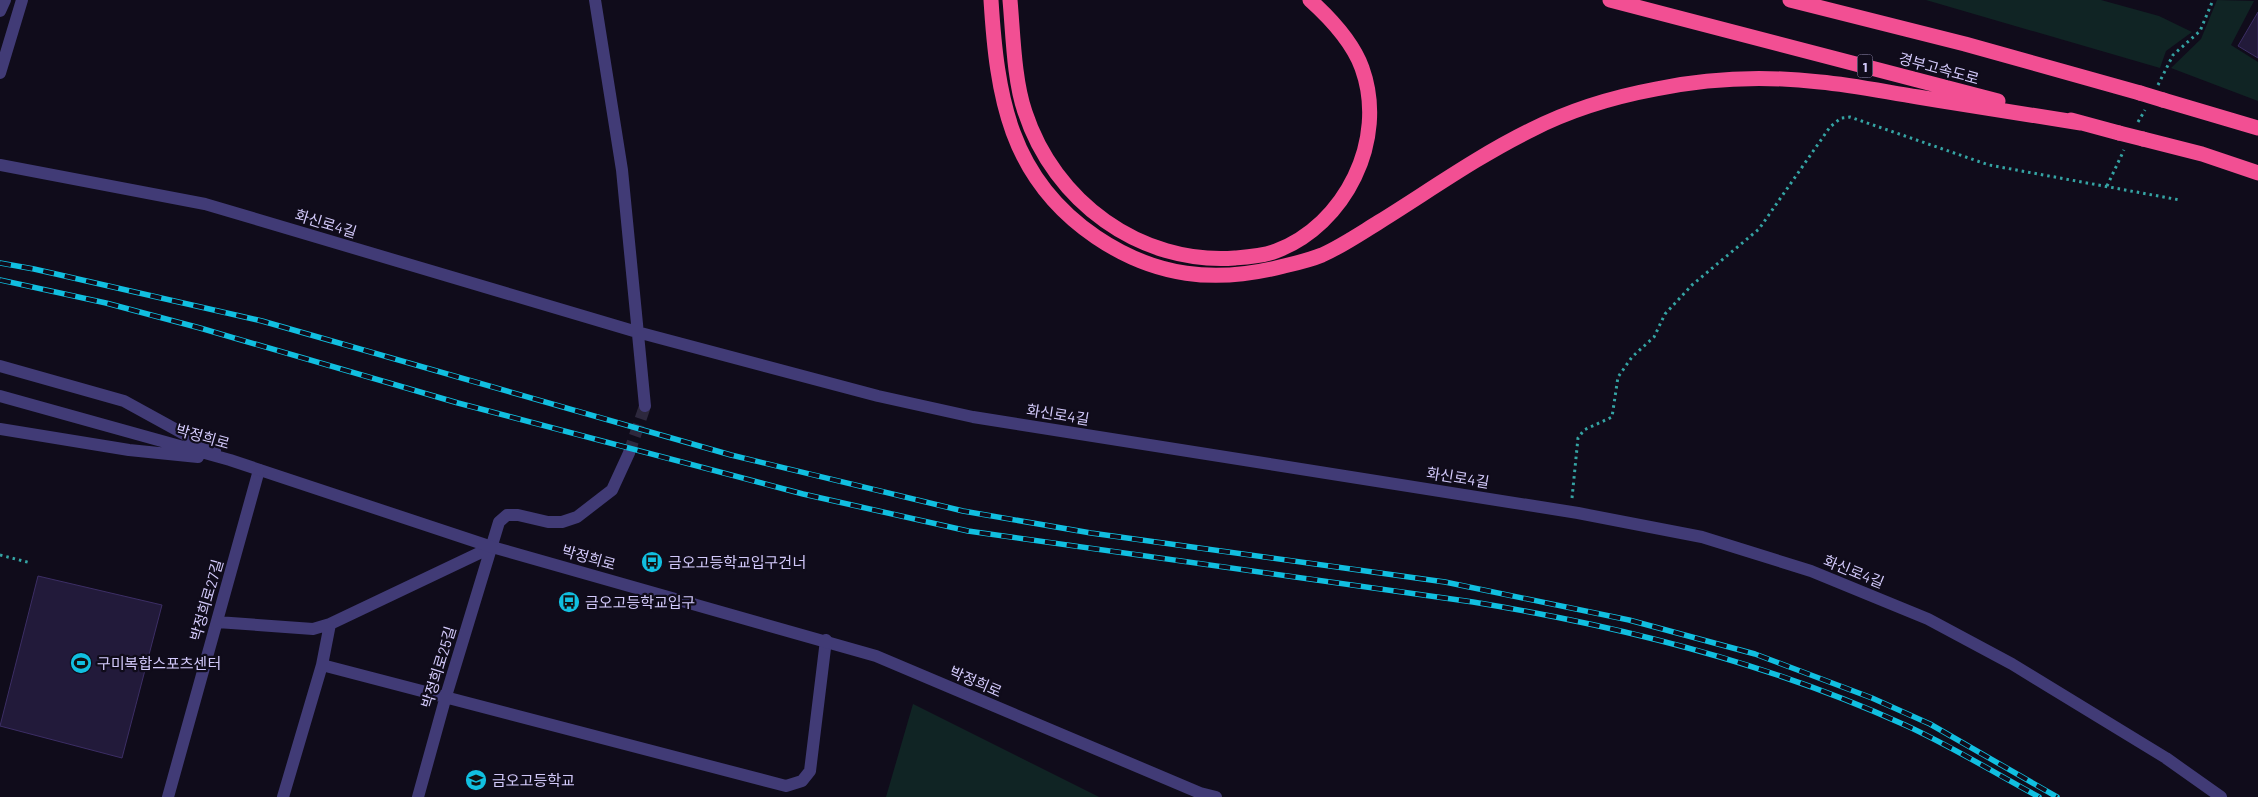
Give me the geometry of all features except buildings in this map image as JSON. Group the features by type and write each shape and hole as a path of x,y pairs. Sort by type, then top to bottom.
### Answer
{"highway":[{"path":"991,0 994,45 1008,122 1030,167 1048,193 1067,214 1112,248 1139,260 1171,270 1200,276 1229,276 1261,272 1322,255 1532,129 1603,101 1658,88 1708,82 1764,79 1820,82 2081,123"},
{"path":"1010,0 1014,52 1024,110 1041,149 1064,182 1096,216 1127,235 1153,247 1180,254 1216,259 1275,252 1295,242 1314,229 1332,212 1345,195 1357,173 1366,148 1369,106 1362,68 1341,34 1310,0"},
{"name":"경부고속도로","path":"1610,0 2202,154 2258,173"},
{"name":"경부고속도로","path":"1790,0 1964,44 2258,128"}],"street":[{"path":"0,11 5,0"},
{"path":"0,73 22,0"},
{"path":"595,0 622,170 645,406"},
{"name":"화신로4길","path":"0,166 205,204 637,332 878,396 973,417 1571,512 1702,537 1811,571 1928,618 2012,664 2118,728 2166,758 2221,797"},
{"path":"0,366 124,402 181,431 230,460"},
{"name":"박정희로","path":"0,396 230,460 492,547 826,640 876,656 1200,793 1216,797"},
{"path":"0,429 129,450 230,460"},
{"name":"박정희로25길","path":"418,797 446,696 499,522 507,515 548,522 562,522 577,517 612,490 628,452"},
{"name":"박정희로27길","path":"168,797 260,470"},
{"path":"217,622 313,629 330,624 492,547"},
{"path":"283,797 322,665 330,624"},
{"path":"322,665 786,786 802,781 810,771 826,640"}],"path":[{"path":"1571,512 1578,438 1584,430 1612,417 1618,378 1632,358 1654,337 1665,314 1692,285 1759,229 1830,127 1841,118 1850,117 1989,165 2180,200"},
{"path":"0,555 31,563"}],"green space":[{"path":"1926,0 2101,0 2159,16 2192,32 2166,51 2160,68"},
{"path":"2217,0 2254,1 2231,45 2258,62 2258,101 2171,68 2201,39"},
{"path":"913,704 1099,797 886,797"}],"tunnel":[{"path":"629,453 645,406"}],"railway":[{"path":"0,263 262,321 731,455 963,511 1091,533 1445,582 1629,620 1755,654 1872,698 1930,724 2057,797"},
{"path":"0,280 106,303 200,328 458,403 803,494 968,531 1473,602 1638,635 1747,665 1853,703 1939,742 2039,797"}],"place":[{"name":"금오고등학교입구건너","path":"652,562"},
{"name":"금오고등학교입구","path":"569,602"},
{"name":"구미복합스포츠센터","path":"81,663"},
{"name":"금오고등학교","path":"476,780"}]}
